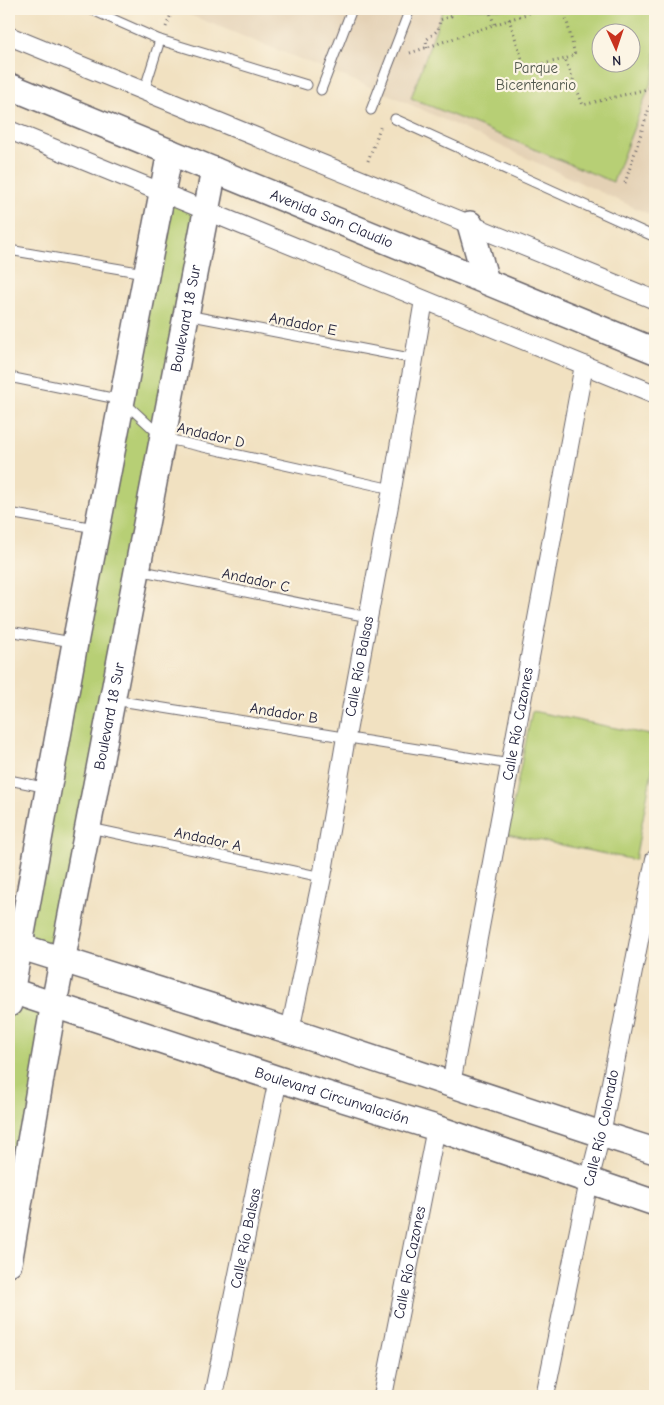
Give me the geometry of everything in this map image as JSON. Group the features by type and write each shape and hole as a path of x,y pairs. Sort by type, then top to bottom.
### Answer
{"street":[{"path":"9,36 655,300"},
{"name":"Avenida San Claudio","path":"9,86 655,351"},
{"path":"9,130 655,394"},
{"path":"10,995 14,945 48,788 170,152"},
{"name":"Boulevard 18 Sur","path":"9,1264 54,1004 214,170"},
{"path":"470,224 486,281"},
{"name":"Calle Río Balsas","path":"290,1031 322,877 392,490 424,300"},
{"name":"Calle Río Cazones","path":"451,1084 584,365"},
{"name":"Calle Río Colorado","path":"545,1396 588,1181 601,1134 655,859"},
{"path":"14,945 290,1031 655,1151"},
{"name":"Boulevard Circunvalación","path":"10,995 54,1004 278,1079 436,1128 655,1203"},
{"name":"Calle Río Balsas","path":"213,1396 278,1079"},
{"name":"Calle Río Cazones","path":"383,1396 436,1128"}],"lane":[{"path":"90,9 160,40 307,85"},
{"path":"321,90 352,9"},
{"path":"371,110 410,9"},
{"path":"144,91 160,40"},
{"path":"395,119 655,237"},
{"path":"9,250 147,274"},
{"name":"Andador E","path":"187,315 414,359"},
{"path":"9,377 122,400"},
{"name":"Andador D","path":"122,400 163,438 392,490"},
{"path":"9,513 98,529"},
{"name":"Andador C","path":"138,570 368,616"},
{"path":"9,631 75,643"},
{"name":"Andador B","path":"113,700 510,764"},
{"path":"9,780 48,788"},
{"name":"Andador A","path":"89,828 322,877"}],"path":[{"path":"426,48 426,40 438,30 440,20 451,16 450,9"},
{"path":"490,9 494,24"},
{"path":"405,55 541,9"},
{"path":"510,19 526,68 575,55 564,9"},
{"path":"565,59 583,105 655,88"},
{"path":"625,183 655,88"}],"shaded area":[{"name":"Parque Bicentenario","path":"175,9 655,9 655,217 390,95"}],"green space":[{"name":"Parque Bicentenario","path":"443,9 655,9 655,72 613,182 411,98"},
{"path":"162,193 206,210 66,955 18,941"},
{"path":"532,711 655,736 655,755 635,860 507,834"},
{"path":"9,999 54,1013 9,1269"}]}
